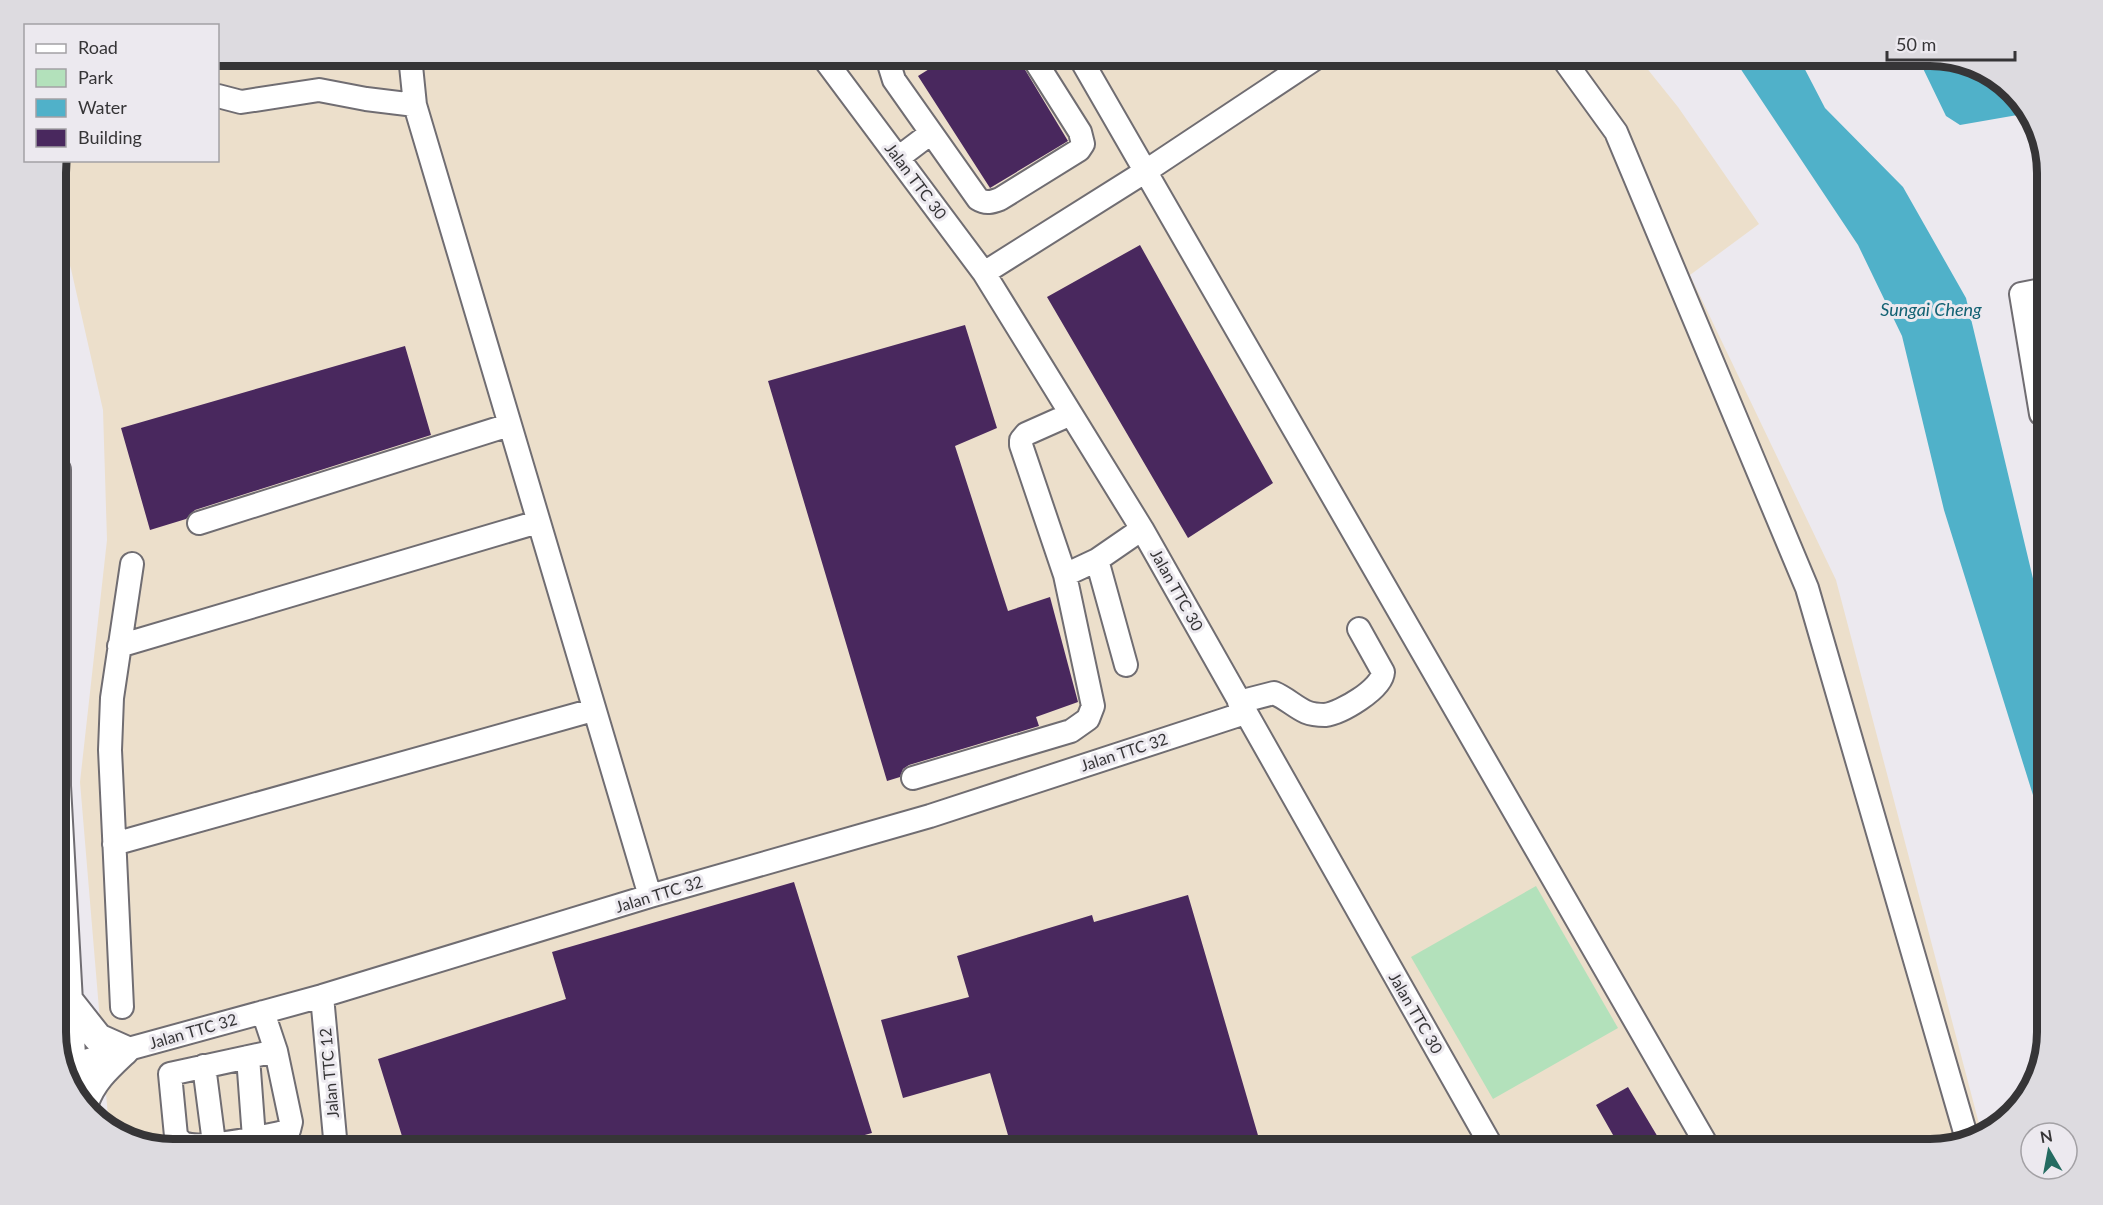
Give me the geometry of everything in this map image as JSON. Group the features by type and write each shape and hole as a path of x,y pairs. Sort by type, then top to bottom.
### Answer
{"main road":[{"path":"66,964 70,1060"},
{"path":"68,999 98,1038 125,1050 102,1072 87,1096"}],"street":[{"path":"411,66 415,105 593,710 651,896"},
{"name":"Jalan TTC 30","path":"829,66 984,273 1142,529 1487,1139"},
{"path":"889,66 890,73 930,133 978,199 983,202 1000,199 1079,150 1083,144 1080,132 1038,66"},
{"path":"1085,66 1703,1139"},
{"path":"984,273 1146,171 1304,66"},
{"path":"1568,66 1616,132 1807,588 1965,1133"},
{"path":"219,96 242,102 319,90 415,105"},
{"path":"898,158 930,133"},
{"path":"2037,291 2021,294 2037,390"},
{"path":"913,778 1071,730 1088,719 1094,706 1065,575 1021,445 1021,440 1026,434 1071,414"},
{"path":"199,523 509,425"},
{"path":"119,646 538,522"},
{"path":"1065,575 1097,560 1142,529"},
{"path":"1097,560 1126,666"},
{"path":"122,1007 110,750 112,698 132,564"},
{"name":"Jalan TTC 32","path":"76,1076 125,1050 322,996 651,896 930,816 1242,707 1274,693 1307,712 1324,715 1337,711 1379,685 1383,672 1359,629"},
{"path":"114,844 593,710"},
{"name":"Jalan TTC 12","path":"322,996 335,1139"},
{"path":"246,1139 289,1130 291,1122 276,1051 263,1012"},
{"path":"178,1139 176,1136 170,1074 276,1051"},
{"path":"248,1057 254,1138"},
{"path":"204,1066 213,1139"}],"shaded area":[{"path":"219,66 1645,66 1678,107 1759,224 1690,275 1836,580 1980,1127 1957,1135 1930,1139 173,1139 132,1131 108,1117 80,782 107,540 103,410 66,253 67,162 219,162"}],"green space":[{"path":"1536,886 1618,1028 1493,1099 1411,957"}],"water":[{"name":"Sungai Cheng","path":"1739,66 1803,66 1825,108 1903,187 1966,298 2037,595 2037,808 1944,510 1902,336 1858,245"},
{"path":"1922,66 1944,67 1971,74 2006,97 2019,115 1960,125 1946,116"}],"building":[{"path":"934,66 1023,66 1068,141 990,188 918,76"},
{"path":"1140,245 1273,483 1188,538 1047,297"},
{"path":"965,325 997,428 955,446 1008,611 1050,597 1078,702 1036,717 1039,726 909,765 903,769 900,777 887,781 768,381"},
{"path":"405,346 431,435 195,510 186,519 150,530 121,428"},
{"path":"794,882 872,1133 850,1139 403,1139 378,1059 566,999 552,952"},
{"path":"1188,895 1259,1139 1009,1139 990,1073 903,1098 881,1020 969,997 957,956 1092,915 1094,922"},
{"path":"1628,1087 1659,1139 1615,1139 1596,1105"}]}
